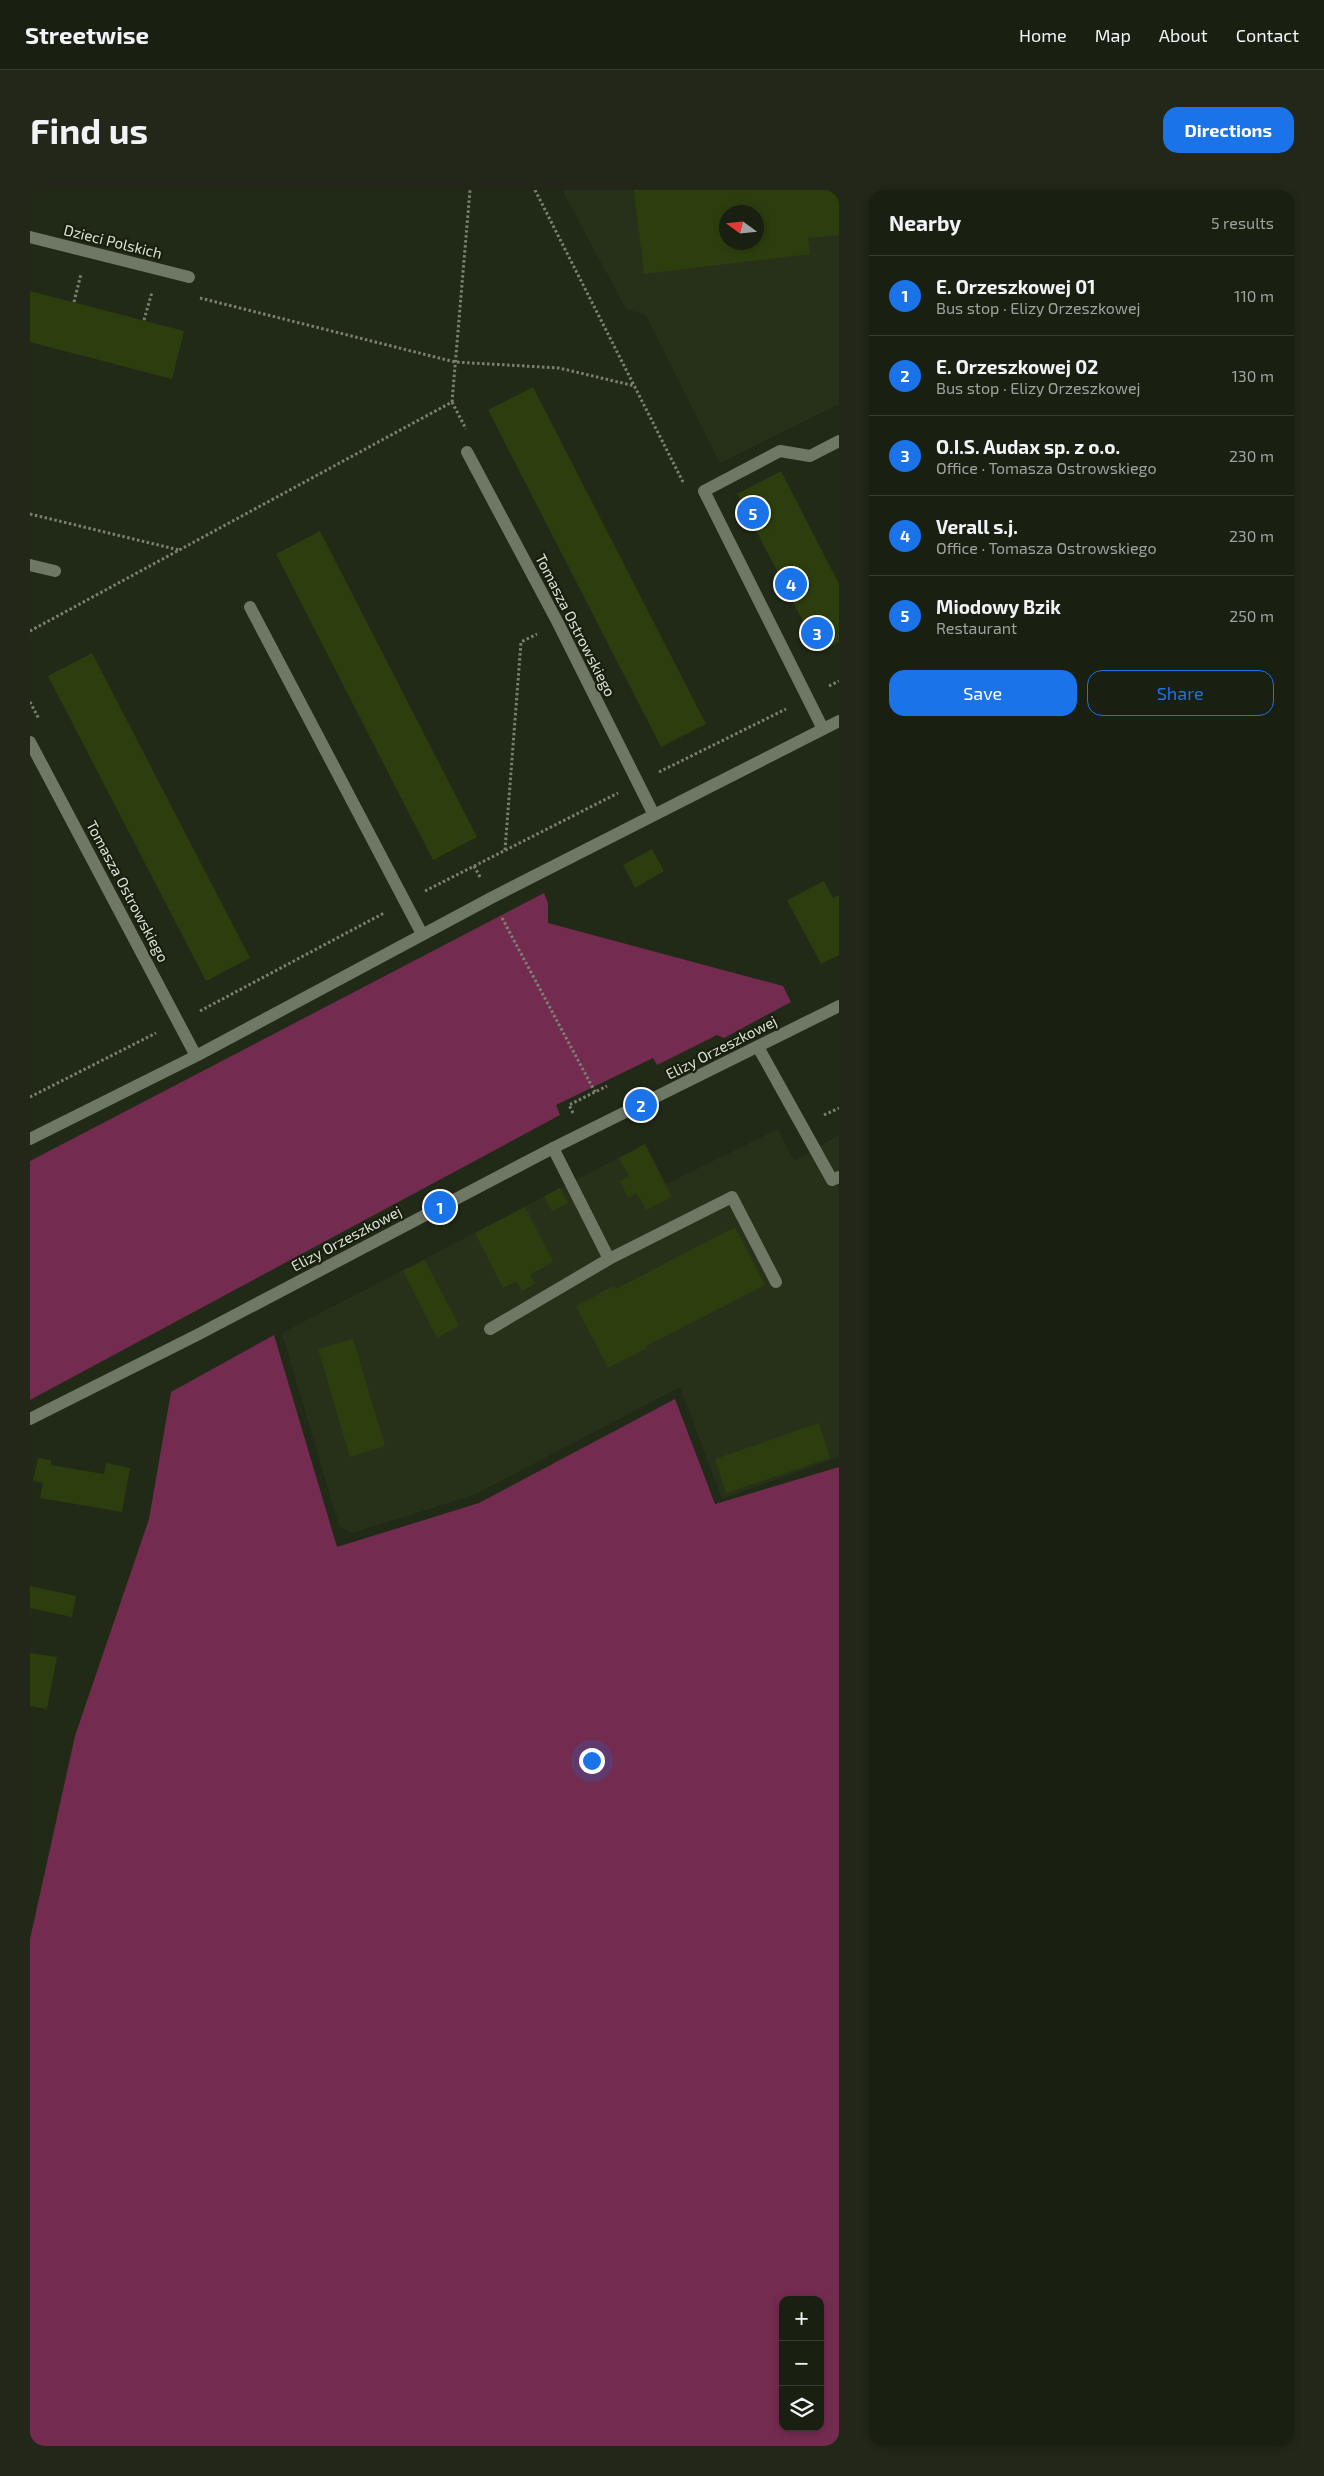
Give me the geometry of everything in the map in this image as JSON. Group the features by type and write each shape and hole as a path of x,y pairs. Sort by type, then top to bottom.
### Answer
{"street":[{"name":"Dzieci Polskich","path":"30,237 189,277"},
{"path":"823,729 704,491 780,451 810,456 839,441"},
{"name":"Tomasza Ostrowskiego","path":"467,452 558,623 654,815"},
{"path":"30,565 55,571"},
{"path":"250,607 422,934"},
{"path":"30,1139 196,1056 491,898 839,721"},
{"name":"Tomasza Ostrowskiego","path":"30,742 196,1056"},
{"name":"Elizy Orzeszkowej","path":"30,1419 199,1334 553,1148 839,1006"},
{"path":"758,1047 832,1180 839,1177"},
{"path":"553,1148 609,1259"},
{"path":"490,1329 609,1259 732,1197 776,1282"}],"path":[{"path":"30,631 452,402 470,190"},
{"path":"536,190 688,491"},
{"path":"74,302 82,268"},
{"path":"144,320 153,286"},
{"path":"191,295 455,362 559,368 635,386"},
{"path":"30,514 179,550"},
{"path":"505,850 521,642 558,623"},
{"path":"30,1097 178,1022 505,850 839,681"},
{"path":"474,866 595,1092"}],"shaded area":[{"path":"562,190 839,190 839,404 720,463 646,315 626,309"},
{"path":"544,893 548,903 548,923 783,986 791,1002 724,1038 717,1035 657,1065 653,1058 556,1105 560,1115 30,1400 30,1161"},
{"path":"778,1129 794,1161 839,1135 839,1457 722,1499 680,1387 474,1495 352,1533 339,1526 282,1333 645,1144 666,1184"},
{"path":"274,1335 337,1547 479,1503 675,1399 715,1504 839,1467 839,2446 30,2446 30,1939 75,1736 149,1519 171,1392"}],"building":[{"path":"634,190 839,190 839,235 808,238 810,254 644,274"},
{"path":"30,291 184,331 172,379 30,342"},
{"path":"533,387 706,724 661,747 488,410"},
{"path":"781,471 839,584 839,642 819,652 737,494"},
{"path":"320,531 477,837 433,860 276,554"},
{"path":"92,653 250,958 206,981 48,676"},
{"path":"652,849 664,871 635,888 623,865"},
{"path":"824,881 833,898 839,895 839,955 821,964 787,900"},
{"path":"645,1144 672,1197 646,1210 637,1193 628,1198 620,1181 629,1176 619,1158"},
{"path":"560,1188 568,1203 552,1211 544,1196"},
{"path":"525,1207 553,1262 530,1274 535,1284 522,1291 517,1281 503,1288 475,1233"},
{"path":"735,1227 765,1285 646,1346 647,1348 608,1368 576,1306 614,1286 616,1289"},
{"path":"425,1260 459,1326 437,1338 403,1271"},
{"path":"353,1339 385,1446 350,1457 318,1349"},
{"path":"819,1423 830,1458 726,1493 715,1459"},
{"path":"38,1458 51,1460 51,1465 104,1474 106,1463 130,1468 122,1512 40,1498 43,1483 33,1481"},
{"path":"30,1586 76,1596 72,1617 30,1608"},
{"path":"30,1653 57,1657 47,1709 30,1706"}],"place":[{"name":"Miodowy Bzik","path":"753,513"},
{"name":"Verall s.j.","path":"791,584"},
{"name":"O.I.S. Audax sp. z o.o.","path":"817,633"},
{"name":"E. Orzeszkowej 02","path":"641,1105"},
{"name":"E. Orzeszkowej 01","path":"440,1207"}]}
